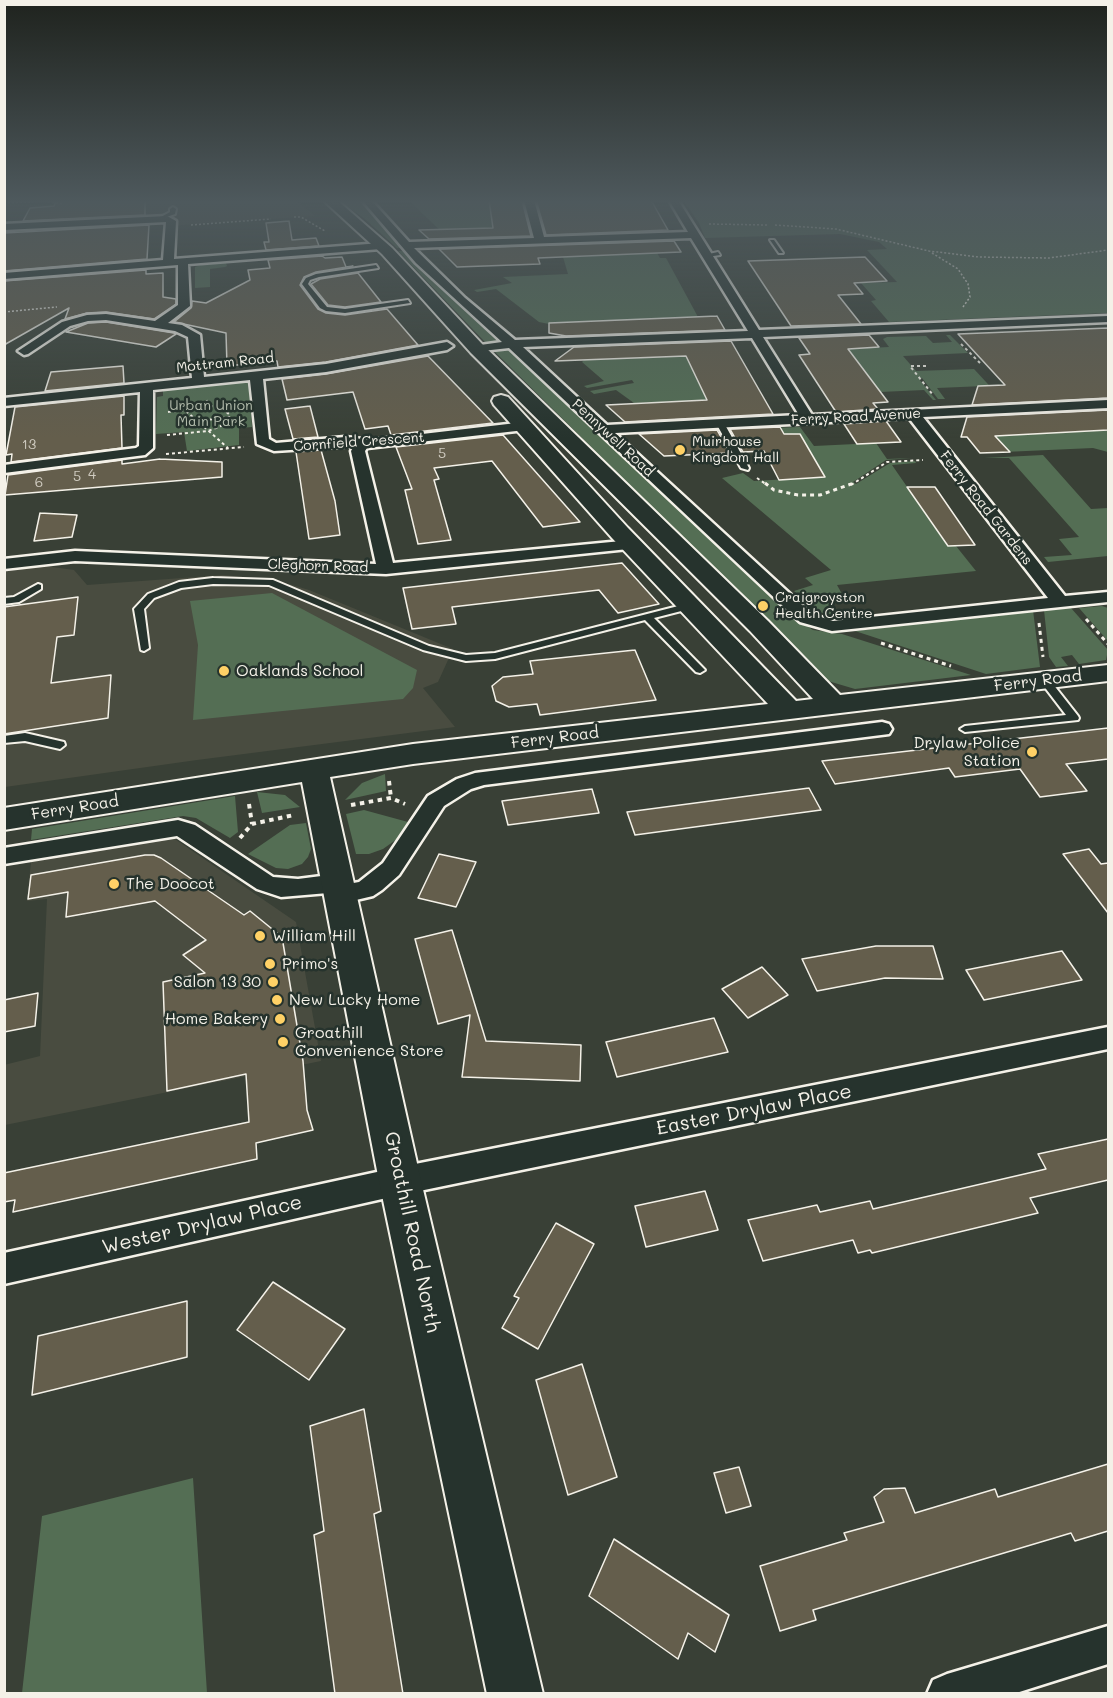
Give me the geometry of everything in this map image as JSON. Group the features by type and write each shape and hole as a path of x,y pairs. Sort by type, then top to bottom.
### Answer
{"street":[{"path":"157,325 184,306 183,279"},
{"path":"387,279 471,370"},
{"name":"Pennywell Road","path":"412,279 477,349 742,609 833,704"},
{"name":"Pennywell Road","path":"440,279 806,618 832,626 1037,604"},
{"path":"726,279 755,333 808,419"},
{"path":"24,351 66,324 87,318 106,317 178,328 194,335 197,348 198,380"},
{"path":"451,350 512,344 1108,319"},
{"name":"Mottram Road","path":"4,402 326,368 451,350"},
{"path":"256,374 261,437 265,445"},
{"path":"4,469 140,452 146,448 152,386"},
{"path":"486,386 632,545 789,710"},
{"name":"Ferry Road Avenue","path":"604,429 1108,404"},
{"name":"Ferry Road Gardens","path":"913,414 1065,602"},
{"name":"Cornfield Crescent","path":"265,445 284,447 345,441 362,444 525,426"},
{"path":"362,444 358,451 386,569"},
{"name":"Cleghorn Road","path":"4,564 75,556 386,569 632,545"},
{"path":"1037,604 1108,597"},
{"name":"Ferry Road","path":"4,819 412,754 1108,673"},
{"name":"Ferry Road","path":"4,856 178,828 187,831 265,883 280,888 365,890 396,861 436,801 464,784 482,778 882,729"},
{"name":"Groathill Road North","path":"314,770 400,1181 515,1694"},
{"name":"Easter Drylaw Place","path":"400,1181 1108,1038"},
{"name":"Wester Drylaw Place","path":"4,1269 400,1181"},
{"path":"947,1694 1108,1645"}],"lane":[{"path":"308,279 305,284 326,309 345,311 408,302"},
{"path":"720,423 745,468"},
{"path":"144,648 139,609 151,596 179,585 213,581 270,582 426,648 466,658 495,656 690,606"},
{"path":"4,601 16,600 38,587"},
{"path":"647,617 700,670"},
{"path":"965,729 1074,718 1045,681"},
{"path":"4,740 25,737 60,745"}],"path":[{"path":"958,325 963,308 970,297 965,279"},
{"path":"926,366 910,366 947,412"},
{"path":"218,378 206,391 206,400 211,406 224,410 230,417"},
{"path":"152,386 228,448"},
{"path":"197,421 230,417"},
{"path":"146,437 208,431 226,424 230,417"},
{"path":"140,452 166,452 166,455 265,445"},
{"path":"745,468 774,490 810,495 842,490 887,462 948,459"},
{"path":"1065,602 1108,644"},
{"path":"1037,604 1045,681"},
{"path":"832,626 981,676 990,687"}],"shaded area":[{"name":"Oaklands School","path":"45,566 74,570 87,585 223,575 275,580 309,590 453,649 438,682 423,688 455,727 5,787 4,571"},
{"path":"172,837 296,922 321,1061 5,1125 4,1065 40,1056 47,899 27,901 31,862"}],"green space":[{"path":"195,279 210,279 210,287 195,288"},
{"path":"425,279 433,279 500,340 495,343 485,342"},
{"path":"506,279 678,279 698,317 549,324 539,322 496,289 477,292 474,290 512,283"},
{"path":"894,279 1108,279 1108,313 889,322 871,301 876,300 861,283 897,282"},
{"path":"946,335 950,335 968,353 903,356 916,371 974,369 999,396 984,386 937,388 945,399 938,399 922,378 919,379 936,400 933,400 924,390 880,392 848,349 889,347 883,339 887,337 926,336 933,343 952,342"},
{"path":"678,347 739,397 706,398 711,409 692,401 634,403 616,390 594,394 590,391 634,383 632,380 587,388 584,386 604,381 582,362 584,360 678,356"},
{"path":"504,349 513,351 799,621 813,630 842,634 971,675 855,689 828,681 495,352"},
{"name":"Urban Union Main Park","path":"249,380 252,427 239,428 239,445 187,451 184,432 156,434 157,397 163,396 163,388"},
{"path":"800,427 814,446 876,443 887,459 912,458 886,460 853,482 856,484 890,463 915,461 916,463 892,465 948,546 956,546 976,571 837,585 842,594 825,597 839,616 817,612 794,591 813,585 805,578 831,570 722,478 743,473 754,481 825,477 819,466 806,467 739,429"},
{"path":"1108,430 1108,452 1093,448 1009,452 995,436"},
{"path":"1043,455 1091,509 1108,508 1108,556 1048,562 1044,557 1072,555 1059,539 1079,537 1009,458 984,458"},
{"path":"272,593 417,670 413,688 403,699 193,720 198,645 190,601"},
{"path":"1102,606 1108,608 1108,641 1079,608"},
{"path":"1071,608 1108,650 1106,660 1079,664 1072,655 1061,657 1068,666 1056,667 1049,657 1044,610"},
{"path":"1033,610 1040,667 986,674 855,631"},
{"path":"385,774 386,791 345,800 362,783"},
{"path":"257,792 285,795 300,807 262,813"},
{"path":"235,796 238,832 230,838 196,818 183,816 31,840 32,829"},
{"path":"364,810 408,822 397,839 383,849 369,854 356,854 346,814"},
{"path":"306,823 311,849 302,864 288,869 276,868 248,854 290,825"},
{"path":"193,1478 207,1693 22,1693 42,1516"}],"building":[{"path":"163,279 163,297 176,299 176,304 154,319 106,312 87,313 65,319 69,308 4,345 4,281"},
{"path":"303,279 300,285 318,309 326,313 345,315 387,309 418,345 326,362 278,367 277,361 227,366 226,333 174,322 191,308 192,301 206,303 250,280"},
{"path":"320,279 363,279 381,302 345,307 328,305 311,284"},
{"path":"760,279 887,281 854,283 863,294 838,295 861,324 791,326"},
{"path":"717,316 725,330 566,336 549,333 549,323"},
{"path":"106,322 176,334 156,347 66,332 88,323"},
{"path":"1108,328 1108,398 972,405 978,386 1005,385 958,334"},
{"path":"869,335 879,347 848,349 888,402 873,403 878,409 836,412 799,355 810,354 799,338"},
{"path":"731,341 773,414 625,422 606,405 707,400 686,356 555,361 574,347"},
{"path":"428,356 493,423 391,435 388,426 365,429 353,392 287,400 282,379 326,374"},
{"path":"123,366 124,383 45,391 51,372"},
{"path":"124,396 124,415 121,415 122,448 11,462 12,454 6,455 15,407"},
{"path":"310,406 318,437 293,439 285,409"},
{"path":"1108,410 1108,430 995,436 1010,452 980,453 967,437 961,437 967,417"},
{"path":"886,421 901,442 857,444 844,424"},
{"path":"780,427 784,434 800,434 825,477 779,480 764,451 743,452 730,429"},
{"path":"717,430 730,453 664,456 639,434"},
{"path":"503,435 580,522 543,527 492,461 434,468 439,479 434,480 451,540 418,544 405,490 412,489 396,447"},
{"path":"321,450 335,501 340,535 309,539 296,452"},
{"path":"160,459 222,462 222,477 5,495 8,475 122,460 122,464"},
{"path":"907,487 935,487 975,545 948,546"},
{"path":"40,513 77,515 72,537 34,541"},
{"path":"622,563 659,604 618,613 599,590 452,607 456,624 412,629 403,588"},
{"path":"78,597 74,635 57,637 51,683 111,675 108,718 4,734 4,607"},
{"path":"635,650 656,700 540,715 537,704 509,707 496,701 492,686 503,677 533,674 530,661"},
{"path":"1108,728 1108,759 1066,764 1087,791 1040,797 1020,769 955,777 949,768 835,784 822,761"},
{"path":"809,788 821,810 635,835 627,812"},
{"path":"592,789 599,813 508,825 502,801"},
{"path":"1089,849 1101,864 1108,863 1108,913 1063,854"},
{"path":"439,854 476,862 456,907 418,898"},
{"path":"145,855 161,858 244,915 250,911 282,937 303,1061 307,1110 313,1130 256,1143 257,1159 13,1212 15,1200 4,1202 4,1173 249,1122 246,1074 167,1091 163,982 205,973 183,955 206,940 155,901 66,917 68,892 28,899 31,875"},
{"path":"452,930 486,1041 581,1045 580,1081 462,1077 470,1015 438,1024 415,939"},
{"path":"876,946 933,946 943,979 885,978 817,991 802,959"},
{"path":"1062,951 1082,980 984,1000 966,970"},
{"path":"762,967 788,995 748,1018 722,989"},
{"path":"38,993 35,1026 4,1032 4,1000"},
{"path":"714,1018 728,1052 617,1077 606,1042"},
{"path":"1108,1139 1108,1180 1030,1198 1038,1213 872,1253 870,1250 858,1253 853,1240 763,1261 748,1220 817,1205 820,1212 870,1201 873,1209 1046,1169 1038,1154"},
{"path":"705,1191 718,1230 646,1247 635,1206"},
{"path":"556,1223 594,1244 538,1349 502,1328 519,1298 514,1296"},
{"path":"273,1282 345,1329 309,1380 237,1330"},
{"path":"187,1301 187,1357 32,1395 38,1336"},
{"path":"582,1364 617,1477 568,1495 536,1380"},
{"path":"364,1409 381,1511 374,1514 403,1694 335,1694 314,1535 324,1531 310,1426"},
{"path":"1108,1464 1108,1531 1075,1541 1071,1533 813,1610 816,1620 780,1631 760,1566 847,1540 844,1533 884,1522 874,1497 884,1489 905,1488 915,1513 995,1489 998,1497"},
{"path":"739,1467 751,1506 726,1513 714,1473"},
{"path":"614,1539 729,1615 715,1652 688,1633 678,1659 589,1596"}],"place":[{"name":"Muirhouse Kingdom Hall","path":"680,450"},
{"name":"Craigroyston Health Centre","path":"763,606"},
{"name":"Oaklands School","path":"224,671"},
{"name":"Drylaw Police Station","path":"1032,752"},
{"name":"The Doocot","path":"114,884"},
{"name":"William Hill","path":"260,936"},
{"name":"Primo's","path":"270,964"},
{"name":"Salon 13 30","path":"273,982"},
{"name":"New Lucky Home","path":"277,1000"},
{"name":"Home Bakery","path":"280,1019"},
{"name":"Groathill Convenience Store","path":"283,1042"}]}
